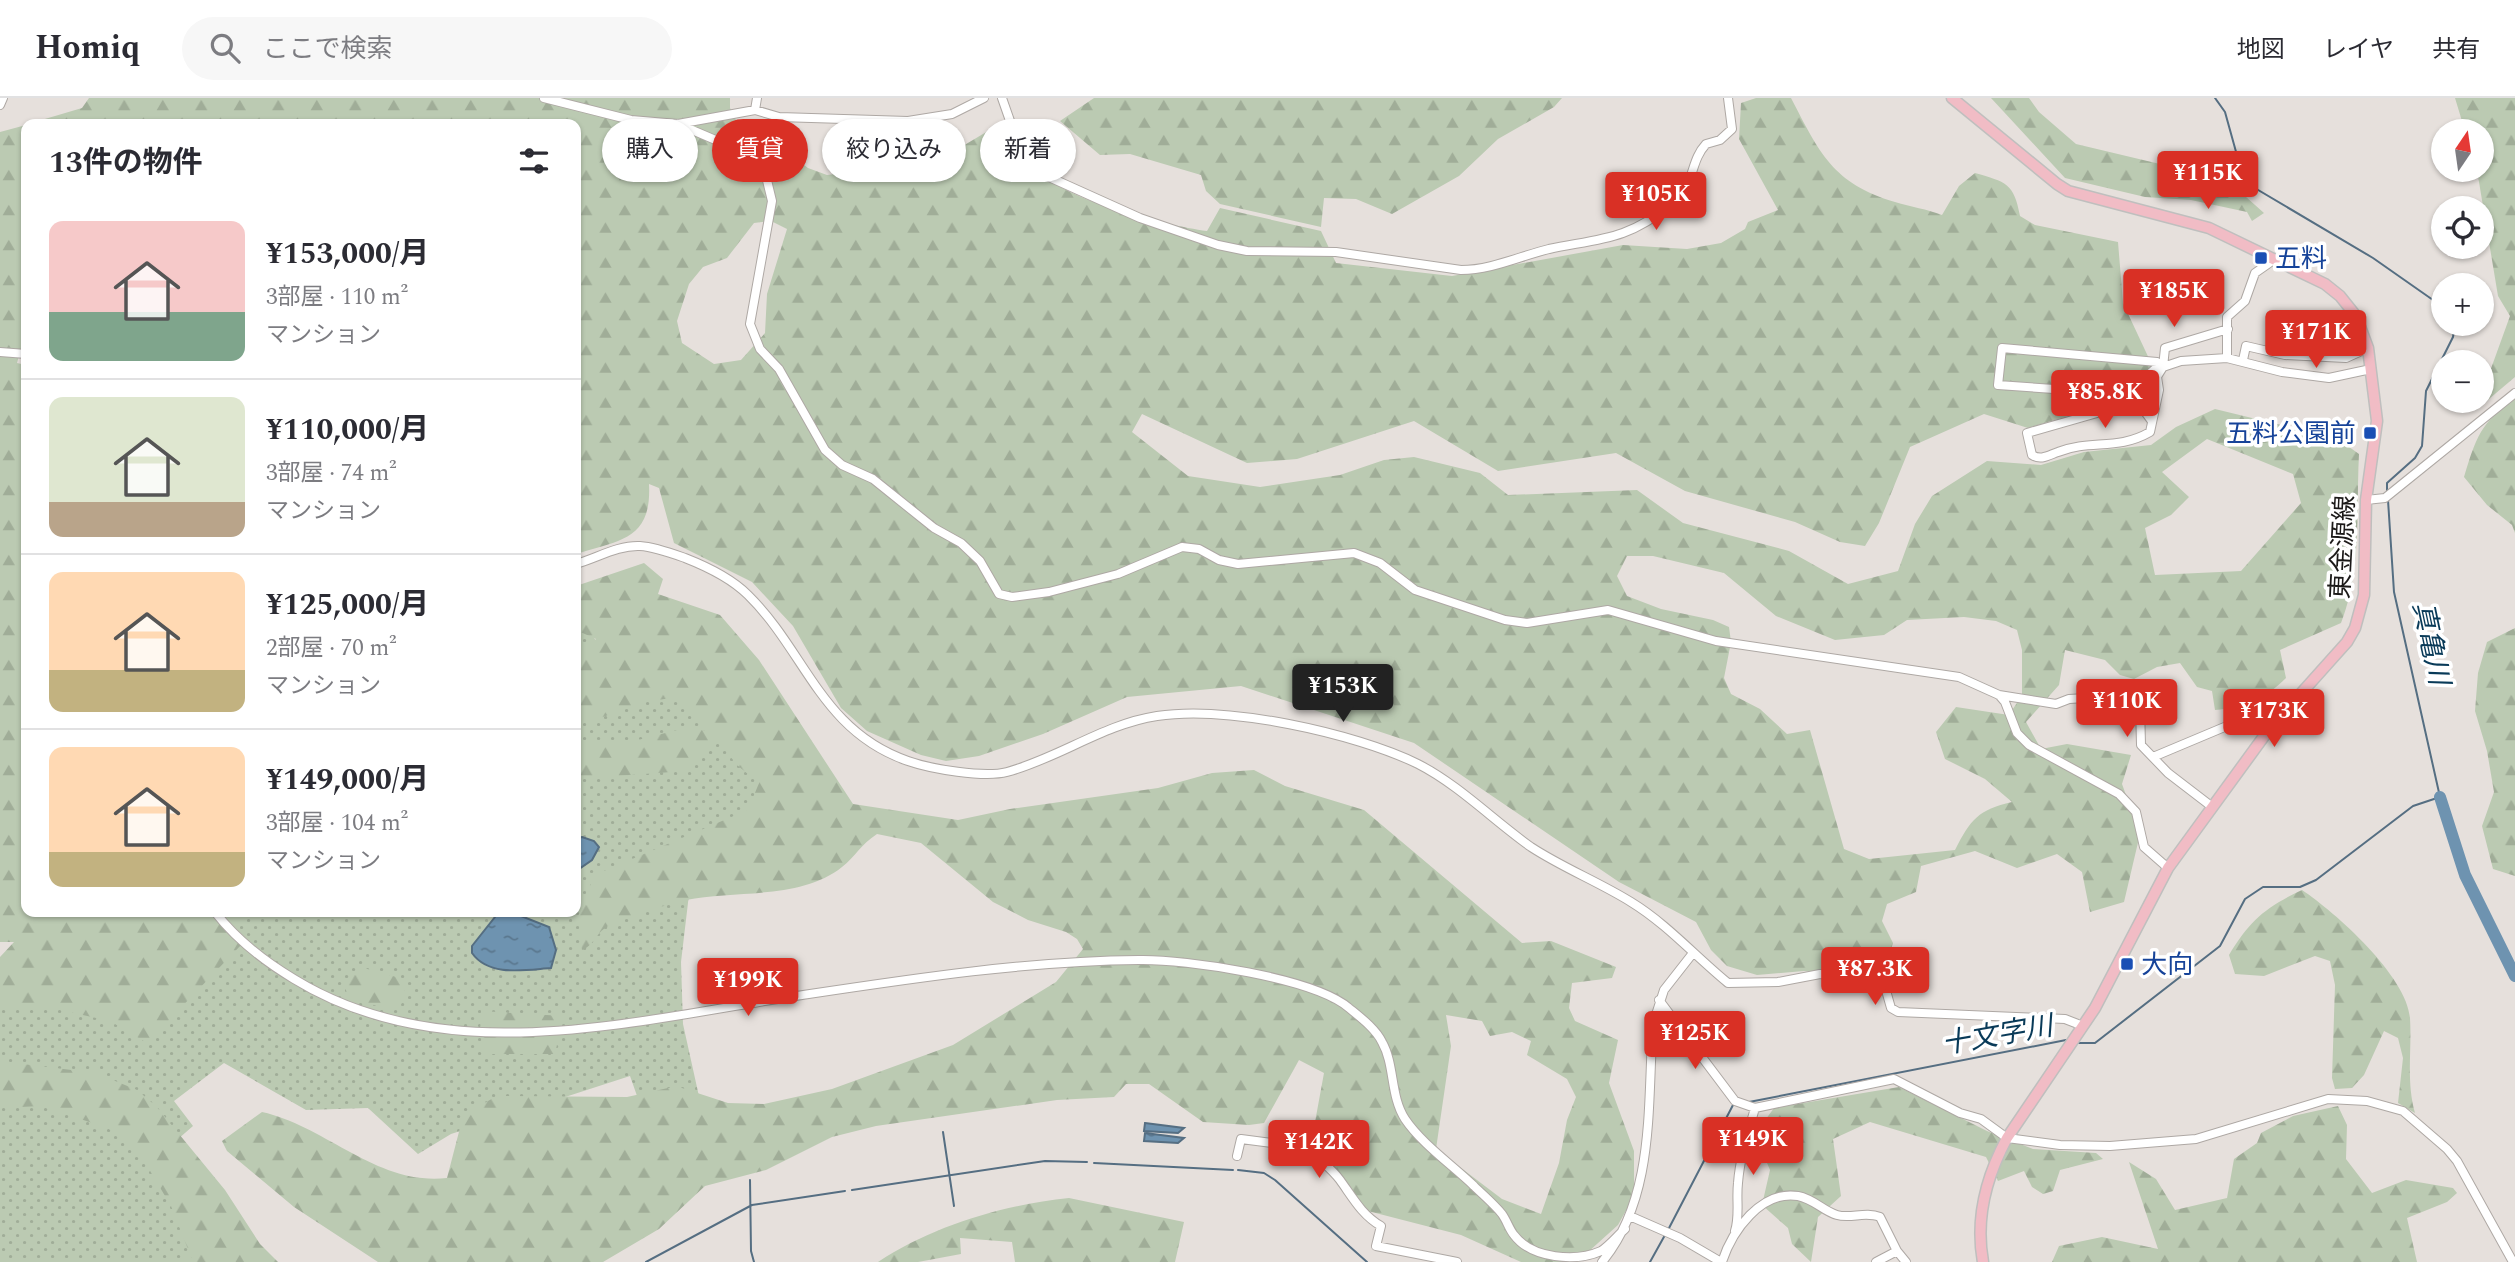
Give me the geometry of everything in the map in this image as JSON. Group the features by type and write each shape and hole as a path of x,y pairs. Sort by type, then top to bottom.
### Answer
{"main road":[{"name":"東金源線","path":"1952,98 2027,161 2068,191 2209,228 2325,284 2340,296 2356,316 2368,348 2376,430 2366,500 2366,579 2356,628 2347,642 2270,727 2168,868 2083,1027 2007,1138 1995,1161 1979,1219 1983,1262"}],"street":[{"path":"0,104 3,98"},
{"path":"544,98 627,119"},
{"path":"755,110 757,98"},
{"path":"698,120 755,110 779,117 908,121 952,114 984,98"},
{"path":"1002,98 1023,158 1029,167 1174,231 1247,251 1336,252 1461,270 1474,270 1551,249 1599,242 1635,229 1667,207 1686,187 1691,170 1706,144 1720,140 1732,129 1728,98"},
{"path":"698,133 746,153 764,168 772,201 750,324 755,341 779,369 825,450 842,466 873,479 934,528 961,543 980,561 995,589 1004,596 1020,597 1049,592 1118,574 1182,547 1199,549 1219,560 1238,564 1354,553 1380,563 1415,590 1505,620 1527,623 1608,610 1716,641 1930,671 1982,685 1999,695 2005,702 2021,739 2052,760 2104,784 2136,811 2144,847 2168,868"},
{"path":"2227,358 2227,317 2245,301 2255,273 2275,259"},
{"path":"2157,377 2159,390 2150,432 2133,442 2078,446 2042,458 2032,455 2027,433 2132,403 2163,367 2165,348 2228,329"},
{"path":"2243,360 2246,346 2285,355 2346,358 2368,348"},
{"path":"2163,367 2157,362 2002,348 1998,385 2126,394 2155,369 2163,367 2181,361 2227,358 2282,372 2329,378 2371,369"},
{"path":"0,352 21,354"},
{"path":"2366,500 2385,498 2515,393"},
{"path":"2132,403 2143,409 2151,420"},
{"path":"581,562 619,549 639,546 691,561 729,579 768,619 829,706 868,739 908,761 982,774 1004,773 1136,720 1183,714 1285,724 1392,754 1420,765 1528,845 1631,901 1732,984 1778,982 1813,974 1869,979 1885,986 1891,1008 1898,1012 2064,1019 2083,1027"},
{"path":"1999,695 2056,704 2069,699 2102,697 2140,706 2141,745 2211,806"},
{"path":"2153,757 2234,723 2270,727"},
{"path":"219,917 231,933 281,972 320,995 354,1010 402,1024 440,1030 551,1031 654,1021 800,995 1090,960 1191,963 1238,972 1325,995 1345,1004 1373,1031 1385,1048 1402,1116 1427,1144 1486,1198 1523,1244 1546,1257 1575,1260 1601,1252 1625,1229"},
{"path":"1602,1262 1618,1243 1632,1217 1640,1188 1653,1024 1658,1000 1693,953"},
{"path":"1658,1000 1735,1101 1755,1108 1895,1079 1960,1113 1981,1119 2007,1138 2060,1145 2148,1146 2216,1134 2328,1099 2367,1101 2390,1106 2415,1120 2457,1161 2513,1262"},
{"path":"1632,1217 1680,1237 1722,1262 1739,1218 1736,1196 1740,1162 1755,1108"},
{"path":"1237,1156 1241,1139 1272,1143 1300,1139 1311,1154 1339,1179 1369,1219 1381,1226 1376,1246 1457,1262"},
{"path":"1733,1238 1749,1216 1770,1200 1798,1196 1838,1216 1870,1214 1880,1217 1897,1251 1906,1262"},
{"path":"1876,1262 1888,1253 1897,1251"}],"green space":[{"path":"89,98 730,98 730,108 736,119 712,119 712,182 808,182 808,168 822,173 822,182 966,182 966,144 980,136 980,182 1053,182 1088,200 1114,209 1207,231 1220,208 1321,231 1336,263 1452,276 1623,245 1687,249 1721,243 1745,229 1748,222 1778,210 1739,139 1741,103 1756,98 1791,98 1830,164 1857,186 1874,195 1942,215 1959,186 1975,173 2007,186 2015,197 2020,216 2035,225 2118,242 2123,303 2152,365 2135,396 2028,428 1984,414 1910,447 1879,523 1865,546 1840,542 1795,522 1685,491 1616,453 1498,471 1414,421 1297,459 1247,463 1142,414 1132,432 1188,476 1260,487 1340,475 1384,460 1414,457 1480,473 1508,495 1637,490 1683,523 1789,551 1848,584 1898,571 1915,524 1932,496 1987,461 2041,465 2084,452 2151,445 2176,427 2215,409 2338,439 2359,454 2357,540 2348,603 2341,623 2280,650 2286,678 2262,697 2236,707 2215,710 2212,691 2197,687 2180,663 2157,667 2134,679 2120,675 2105,660 2065,650 2059,685 2026,722 2041,749 2067,744 2131,755 2122,784 2140,834 2124,902 2090,912 2082,872 2057,854 2017,868 1975,851 1921,866 1916,892 1887,904 1882,921 1893,943 1884,971 1850,975 1804,971 1757,975 1727,966 1711,950 1696,922 1619,882 1414,743 1241,686 1127,697 1043,734 979,756 946,761 921,755 867,731 841,708 793,626 752,582 674,543 659,488 649,484 649,503 645,517 630,535 581,552 581,119 45,119 82,108","holes":["771,221 787,229 767,294 765,333 741,360 714,364 682,343 677,321 689,284 703,267 727,258 754,223","2207,439 2293,474 2301,503 2241,571 2155,575 2145,528 2171,515 2189,497 2162,472","1627,556 1653,556 1724,573 1776,616 1835,640 1884,635 1907,620 1964,617 1996,621 2017,630 2022,650 2022,695 2009,715 1956,707 1936,732 1945,759 1985,779 2012,802 1977,817 1955,850 1869,859 1844,849 1810,730 1787,734 1760,709 1731,694 1724,678 1731,642 1729,627 1713,620 1661,609 1627,596 1617,576"]},
{"path":"1094,98 1562,98 1554,107 1498,139 1459,176 1392,214 1356,199 1324,198 1321,227 1220,204 1206,191 1201,175 1130,154 1100,155 1076,135 1076,119 1063,119"},
{"path":"1991,98 2029,98 2039,112 2076,144 2227,180 2264,213 2252,221 2247,212 2191,200 2145,197 2065,178"},
{"path":"2455,98 2515,98 2515,377 2494,395 2494,360 2510,316 2498,296 2492,259 2494,259 2494,196 2481,196 2479,182 2494,182 2494,119 2461,119"},
{"path":"21,126 21,348 17,363 21,364 21,917 238,917 241,945 147,1043 110,1021 42,1006 0,1006 0,957 14,942 0,942 0,132"},
{"path":"2515,398 2515,533 2512,525 2487,505 2464,477 2481,432 2494,415"},
{"path":"644,563 663,579 658,594 720,615 759,660 853,804 958,820 1010,809 1158,788 1212,773 1254,770 1285,786 1364,810 1522,943 1551,941 1616,967 1612,978 1572,983 1569,1008 1575,1021 1618,1040 1609,1083 1634,1151 1634,1196 1618,1225 1577,1262 1521,1262 1461,1235 1364,1210 1316,1156 1315,1122 1324,1073 1299,1060 1264,1123 1249,1125 1203,1122 1149,1084 1126,1084 1114,1097 1057,1100 876,1126 832,1137 766,1170 705,1186 659,1229 603,1262 378,1262 294,1207 227,1151 222,1141 262,1112 308,1129 352,1153 398,1173 422,1178 447,1178 461,1124 477,1107 497,1096 627,1097 668,1088 682,1088 728,1103 764,1104 832,1089 953,1045 1056,982 1083,949 1077,939 1066,932 1028,920 993,902 921,843 877,834 842,867 807,885 767,892 705,897 656,908 605,928 582,950 579,918 587,891 599,873 748,810 759,783 737,765 719,742 685,771 581,779 581,744 634,741 685,728 711,731 678,697 644,702 586,723 581,722 581,654 596,639 581,632 581,584","holes":["1446,1015 1482,1021 1490,1036 1512,1032 1531,1041 1527,1055 1567,1079 1576,1097 1567,1120 1559,1163 1541,1214 1502,1199 1436,1149 1451,1046"]},
{"path":"581,621 604,653 674,685 796,811 694,852 681,962 683,1024 702,1110 648,1127 630,1076 451,1134 418,1154 368,1108 306,1110 224,1063 174,1101 193,1126 162,1153 212,1262 0,1262 0,989 194,917 581,917"},
{"path":"2515,628 2515,876 2493,869 2482,826 2494,792 2487,751 2475,711 2478,673 2487,642"},
{"path":"2302,890 2332,913 2367,946 2396,983 2406,1001 2410,1018 2410,1078 2415,1113 2398,1103 2403,1058 2398,1038 2384,1031 2364,1075 2352,1088 2335,1089 2332,1078 2335,985 2330,961 2315,956 2264,976 2235,974 2229,955 2244,932 2278,902"},
{"path":"364,968 407,980 401,1005 388,1009 348,998 344,982"},
{"path":"481,1011 563,1016 555,1054 485,1054 480,1034"},
{"path":"0,1063 96,1073 137,1090 156,1106 225,1190 260,1244 278,1262 193,1262 171,1206 146,1164 108,1128 40,1106 0,1108"},
{"path":"1899,1087 1987,1131 2033,1149 2096,1153 2103,1159 2060,1170 2053,1191 2043,1194 2032,1187 2024,1171 1998,1181 1986,1157 1870,1122 1833,1139 1841,1196 1818,1217 1811,1262 1792,1244 1788,1228 1762,1205 1770,1170 1755,1134 1774,1108"},
{"path":"2338,1106 2347,1125 2346,1159 2372,1193 2406,1180 2453,1188 2457,1193 2447,1202 2407,1218 2417,1262 2052,1262 2059,1246 2102,1237 2158,1249 2129,1162 2156,1179 2175,1210 2227,1198 2234,1159 2257,1143 2261,1133 2293,1116"},
{"path":"1069,1198 1184,1222 1175,1262 1015,1262 1012,1242 960,1238 961,1254 918,1262 878,1262 922,1238 969,1219 1019,1206"}],"water":[{"path":"581,837 594,841 599,847 592,860 581,868"},
{"path":"495,917 524,917 549,927 556,950 551,968 508,970 497,969 479,961 472,953 472,946"},
{"path":"1145,1123 1184,1128 1178,1133 1144,1131"},
{"path":"1145,1133 1184,1138 1178,1143 1144,1141"}],"waterway":[{"name":"真亀川","path":"2215,98 2225,112 2243,177 2248,184 2373,258 2431,299"},
{"name":"真亀川","path":"2387,491 2387,483 2415,458 2422,446 2426,391 2453,336"},
{"name":"十文字川","path":"2078,1043 2095,1043 2220,946 2245,899 2263,887 2300,887 2316,880 2413,806 2440,797 2394,592 2388,500"},
{"name":"真亀川","path":"2440,797 2465,875 2515,976"},
{"name":"十文字川","path":"1749,1102 2066,1040"},
{"name":"十文字川","path":"1668,1230 1733,1105 1736,1104"},
{"path":"943,1132 954,1206"},
{"path":"852,1190 1045,1161 1087,1162"},
{"path":"1094,1163 1233,1170"},
{"path":"1238,1170 1264,1173 1275,1180 1367,1262"},
{"path":"750,1180 751,1251 754,1262"},
{"path":"646,1262 752,1205 845,1191"},
{"name":"十文字川","path":"1650,1262 1665,1235"}],"place":[{"name":"五料","path":"2261,258"},
{"name":"五料公園前","path":"2370,433"},
{"name":"大向","path":"2127,964"}]}
